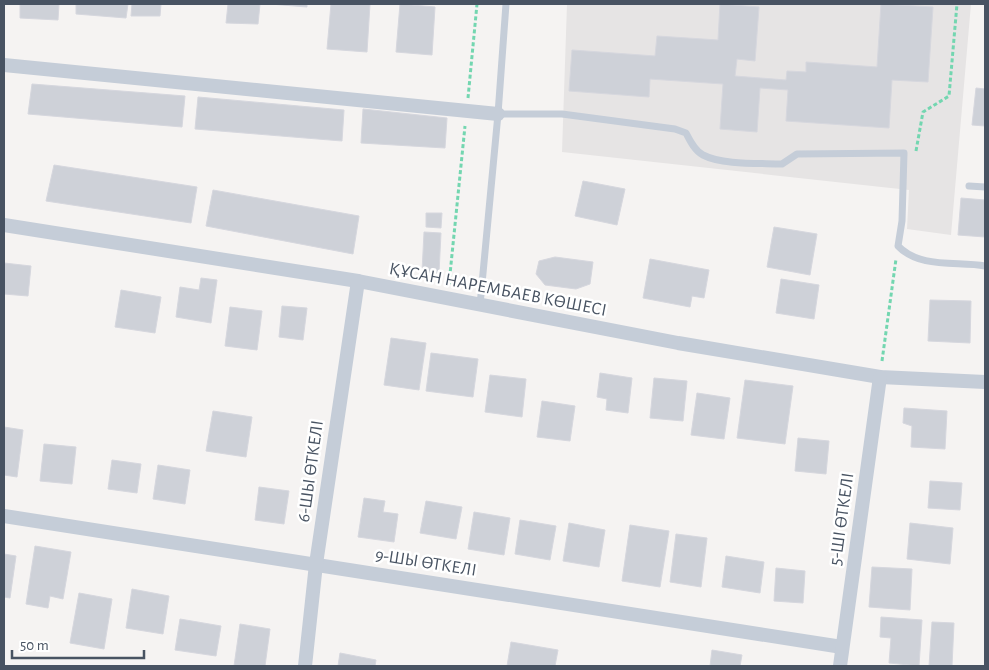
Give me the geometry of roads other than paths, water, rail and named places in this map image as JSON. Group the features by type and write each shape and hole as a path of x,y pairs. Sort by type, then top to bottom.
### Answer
{"street":[{"path":"4,65 498,114"},
{"name":"ҚҰСАН НАРЕМБАЕВ КӨШЕСІ","path":"4,226 358,281 678,343 880,377 985,382"},
{"name":"6-ШЫ ӨТКЕЛІ","path":"305,666 316,564 358,281"},
{"name":"5-ШІ ӨТКЕЛІ","path":"840,666 880,377"},
{"name":"9-ШЫ ӨТКЕЛІ","path":"4,516 842,647"}],"lane":[{"path":"480,304 498,114 506,4"},
{"path":"498,114 562,114 675,130 686,134 691,144 702,155 722,160 782,164 797,154 904,153 902,220 898,246 904,252 931,262 985,266"},
{"path":"969,186 985,187"}]}
